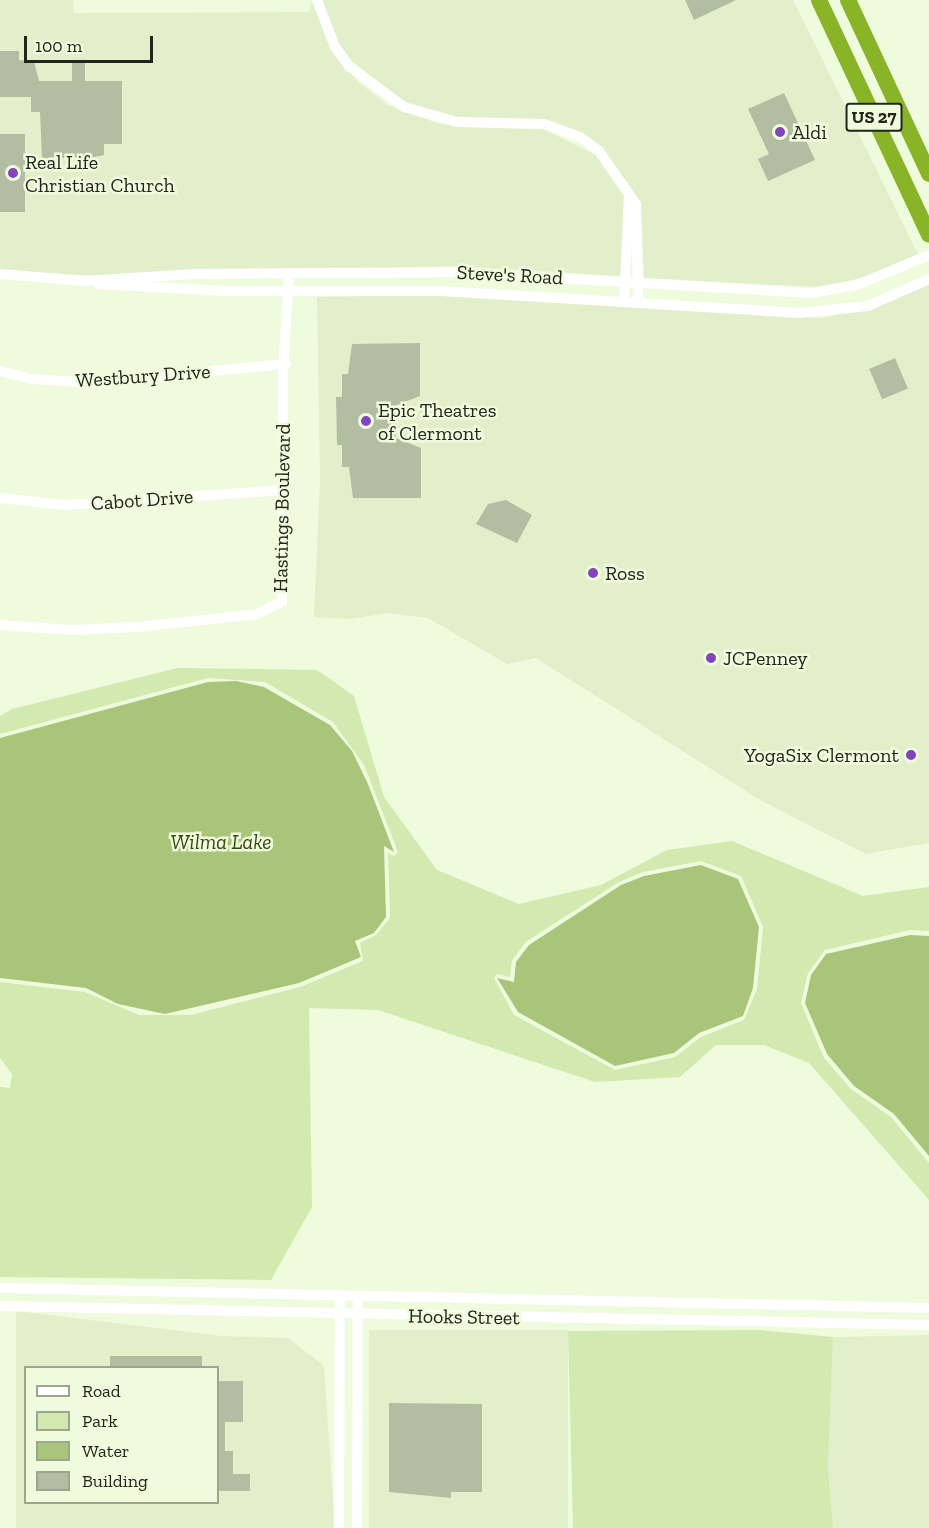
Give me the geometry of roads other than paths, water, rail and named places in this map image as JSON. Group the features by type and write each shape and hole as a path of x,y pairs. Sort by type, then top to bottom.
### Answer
{"highway":[{"name":"US 27","path":"819,0 929,235"},
{"name":"US 27","path":"848,0 929,174"}],"street":[{"path":"316,0 342,56 390,100 440,119 559,128 599,151 636,204 639,222 638,303"},
{"path":"624,302 629,195"},
{"name":"Steve's Road","path":"84,281 289,273 455,272 820,292 857,285 929,255"},
{"name":"Hastings Boulevard","path":"0,625 71,630 138,627 271,610 282,602 289,273"},
{"name":"Steve's Road","path":"0,274 84,281 289,291 441,291 824,313 868,306 929,279"},
{"name":"Westbury Drive","path":"0,371 32,379 94,382 286,364"},
{"name":"Cabot Drive","path":"0,498 65,505 284,490"},
{"name":"Hooks Street","path":"0,1288 929,1308"},
{"path":"29,1289 29,1307"},
{"path":"339,1528 340,1296"},
{"path":"357,1528 358,1296"},
{"path":"663,1302 663,1320"},
{"name":"Hooks Street","path":"0,1306 929,1326"},
{"path":"339,1507 357,1507"}],"water":[{"name":"Wilma Lake","path":"236,681 264,687 330,725 352,751 368,784 394,852 384,846 386,917 374,933 355,941 361,957 299,983 165,1014 118,1004 86,988 0,978 0,738 208,682"},
{"path":"701,865 738,879 759,927 753,988 743,1016 699,1033 674,1053 615,1066 518,1012 497,978 514,982 516,962 529,945 621,885 644,876"},
{"path":"910,935 929,936 929,1156 894,1114 854,1086 827,1054 805,1003 811,975 826,954"}],"place":[{"name":"Aldi","path":"780,132"},
{"name":"Real Life Christian Church","path":"13,173"},
{"name":"Epic Theatres of Clermont","path":"366,421"},
{"name":"Ross","path":"593,573"},
{"name":"JCPenney","path":"711,658"},
{"name":"YogaSix Clermont","path":"911,755"}]}
